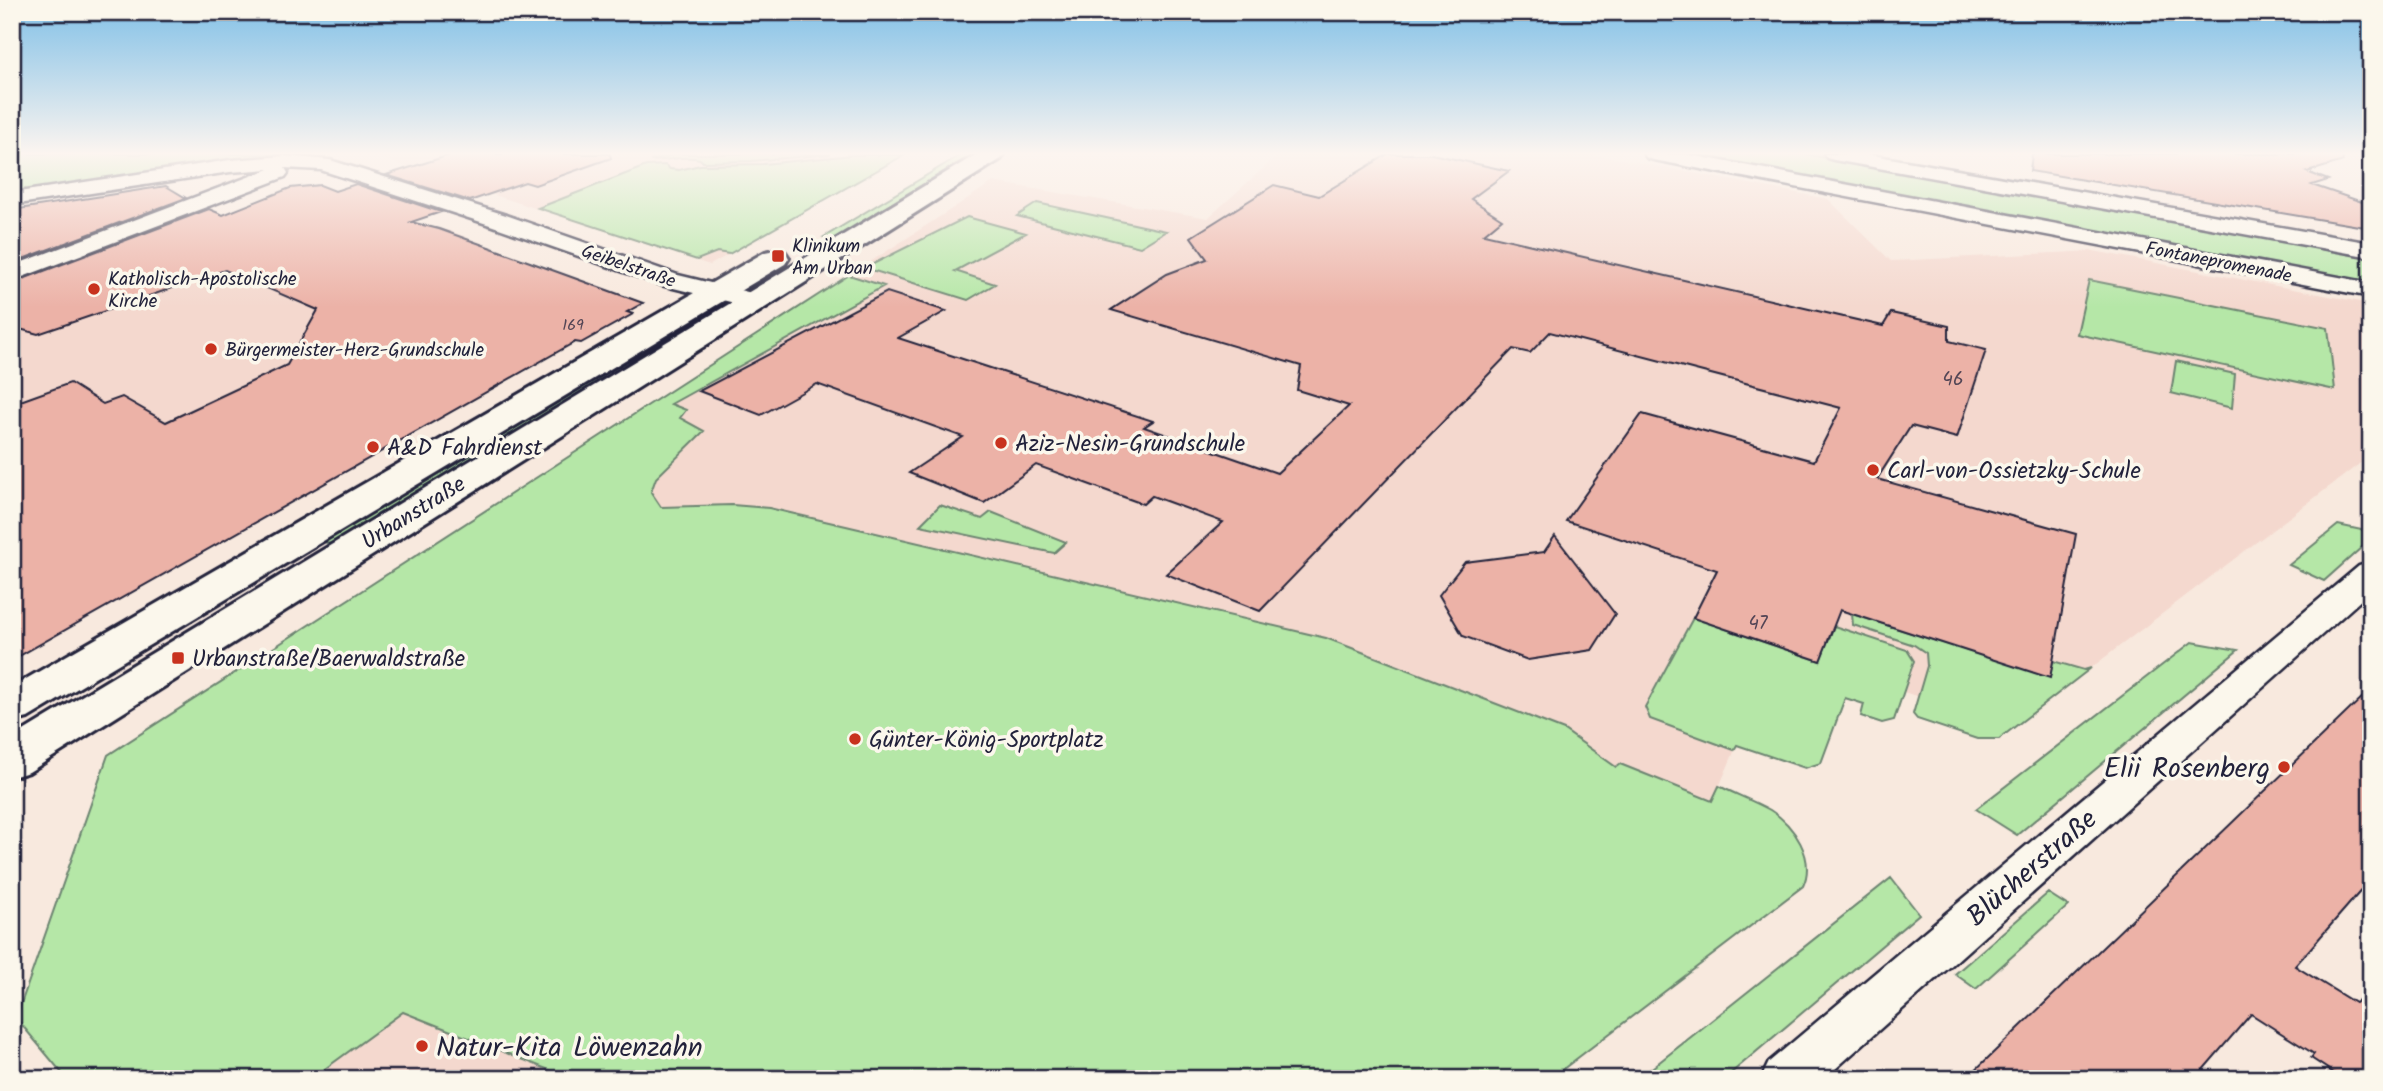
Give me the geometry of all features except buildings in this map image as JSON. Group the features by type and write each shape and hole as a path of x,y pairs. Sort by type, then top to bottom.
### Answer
{"main road":[{"name":"Urbanstraße","path":"12,706 901,205"},
{"name":"Urbanstraße","path":"12,760 736,297 806,240 862,207"}],"street":[{"path":"12,274 194,205"},
{"name":"Geibelstraße","path":"451,205 670,280 736,297"},
{"name":"Fontanepromenade","path":"1922,205 2371,290"},
{"name":"Fontanepromenade","path":"2118,205 2371,250"},
{"name":"Blücherstraße","path":"1787,1079 2371,572"}],"shaded area":[{"path":"525,205 817,205 710,265"},
{"name":"Carl-von-Ossietzky-Schule","path":"958,205 1130,205 1208,218 1223,205 1834,205 1891,261 2094,251 2371,304 2371,455 2012,728 1853,675 1821,763 1804,768 1737,745 1713,801 1620,764 1616,767 1564,730 1326,638 769,508 701,505 630,511 646,408"},
{"name":"Bürgermeister-Herz-Grundschule","path":"447,230 468,238 206,452 123,397 103,404 70,383 12,404 12,327 38,334 297,245"},
{"name":"Natur-Kita Löwenzahn","path":"403,1012 572,1079 311,1079"}],"green space":[{"path":"546,205 816,205 729,254 717,252 697,260 538,208"},
{"path":"877,205 898,205 840,240 824,237"},
{"path":"1034,205 1046,205 1166,231 1140,247 1017,216"},
{"path":"1955,205 2088,205 2371,256 2371,283"},
{"path":"967,217 1026,233 955,271 995,284 968,300 865,268"},
{"name":"Günter-König-Sportplatz","path":"849,275 884,286 671,404 686,410 680,418 704,431 656,478 651,492 661,507 732,505 769,508 1326,638 1564,730 1616,767 1620,764 1712,801 1719,786 1770,810 1787,824 1805,854 1807,864 1803,886 1550,1079 572,1079 403,1012 311,1079 67,1079 16,1018 108,755"},
{"path":"2089,280 2328,328 2335,390 2077,334"},
{"path":"691,318 696,320 606,374 578,397 336,546 321,541"},
{"path":"2176,361 2235,374 2232,408 2171,393"},
{"path":"940,505 982,519 991,512 1066,542 1054,553 920,525"},
{"path":"2338,525 2371,532 2371,539 2324,581 2289,565"},
{"path":"1852,614 2050,677 2053,661 2084,670 2091,668 1999,739 1977,739 1917,719 1913,714 1927,666 1926,653 1914,645 1853,625"},
{"path":"1693,618 1820,661 1834,626 1907,650 1914,661 1894,720 1882,723 1861,716 1864,704 1845,698 1821,763 1805,768 1737,745 1734,750 1650,719 1645,707"},
{"path":"2192,642 2238,650 2017,835 1976,809"},
{"path":"1891,878 1919,914 1724,1079 1638,1079"},
{"path":"2048,893 2068,906 1976,989 1955,974"}],"place":[{"name":"Klinikum Am Urban","path":"778,256"},
{"name":"Katholisch-Apostolische Kirche","path":"94,289"},
{"name":"Bürgermeister-Herz-Grundschule","path":"211,349"},
{"name":"Aziz-Nesin-Grundschule","path":"1001,443"},
{"name":"A&D Fahrdienst","path":"373,447"},
{"name":"Carl-von-Ossietzky-Schule","path":"1873,470"},
{"name":"Urbanstraße/Baerwaldstraße","path":"178,658"},
{"name":"Günter-König-Sportplatz","path":"855,739"},
{"name":"Elii Rosenberg","path":"2284,767"},
{"name":"Natur-Kita Löwenzahn","path":"422,1046"}]}
